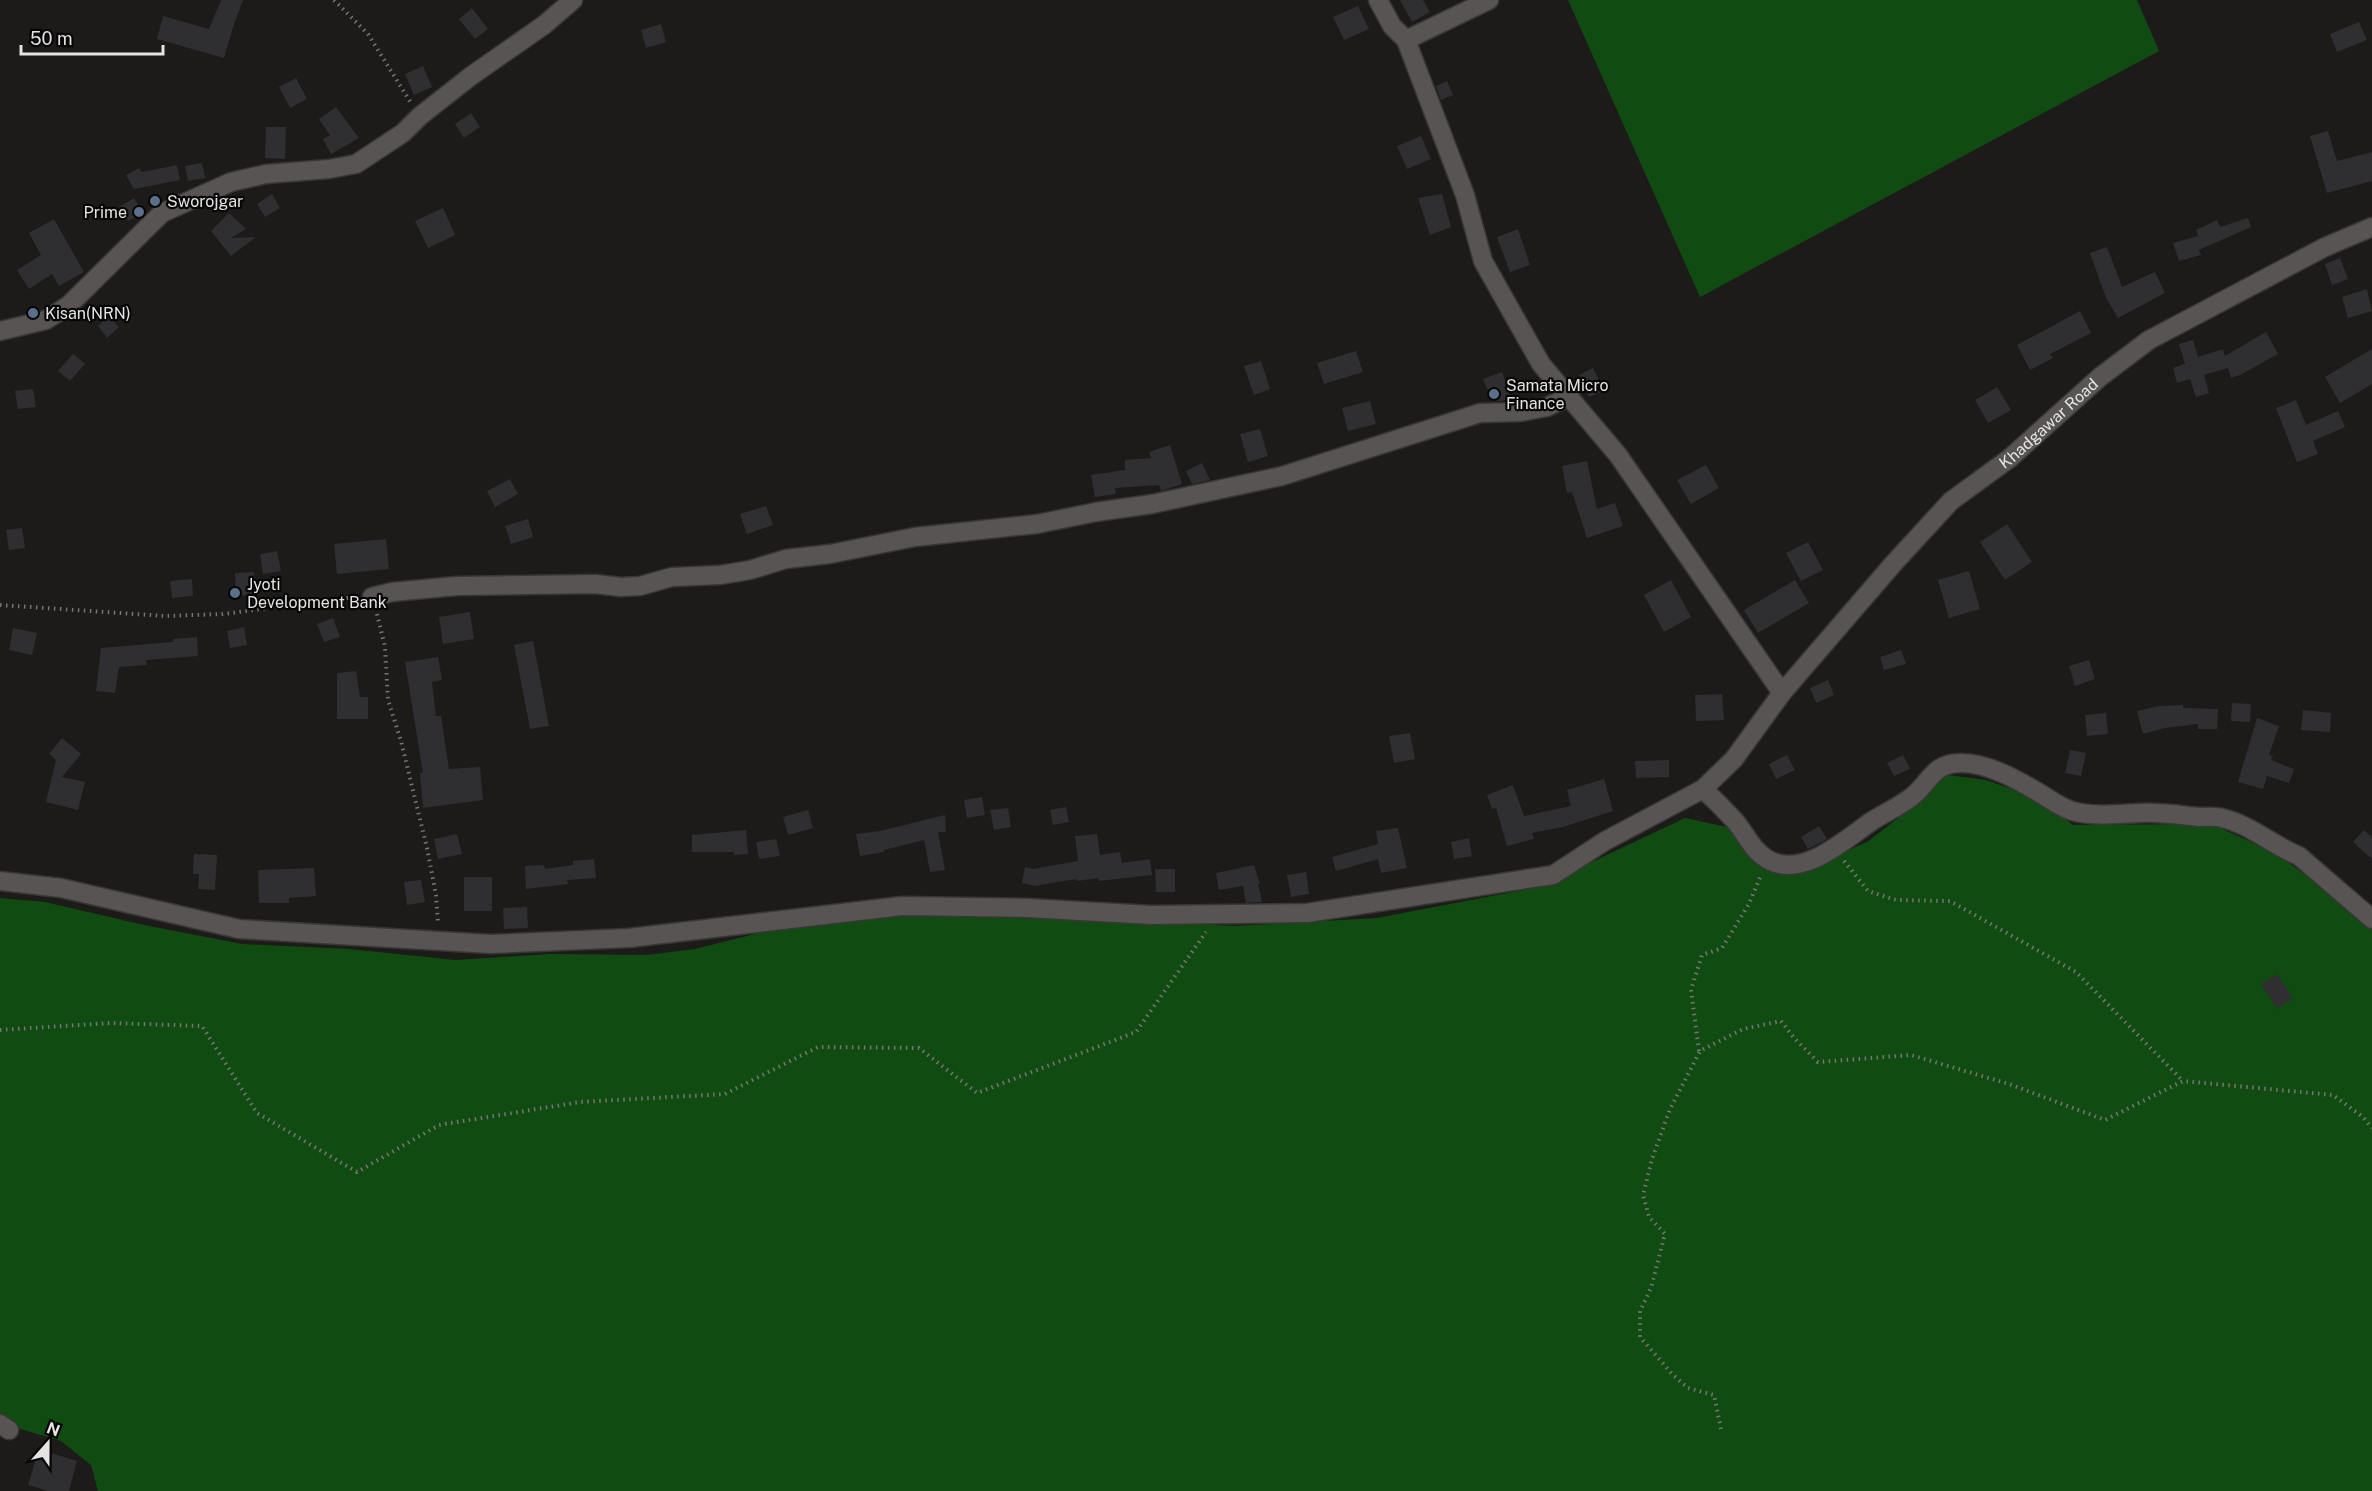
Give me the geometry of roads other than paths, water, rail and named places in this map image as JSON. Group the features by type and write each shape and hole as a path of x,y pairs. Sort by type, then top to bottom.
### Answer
{"street":[{"path":"0,331 46,320 69,305 162,213 231,182 266,174 329,169 356,164 403,133 420,116 471,76 544,25 573,0"},
{"path":"1378,0 1392,26 1406,40 1465,195 1483,261 1541,364 1618,455 1782,693"},
{"path":"1406,40 1489,0"},
{"name":"Khadgawar Road","path":"0,881 61,888 240,929 491,944 629,938 902,906 1027,908 1151,915 1307,913 1553,875 1605,841 1704,789 1734,759 1782,693 1894,562 1950,501 2010,458 2100,377 2149,340 2325,247 2372,227"},
{"path":"372,597 392,592 458,586 595,584 621,587 640,586 672,577 720,575 786,559 830,554 915,537 1036,524 1152,504 1282,476 1480,413 1538,409 1570,396"},
{"path":"1704,789 1735,821 1755,849 1768,859 1783,866 1808,861 1834,848 1902,805 1917,792 1931,774 1945,765 1962,763 1986,768 2018,781 2057,805 2075,812 2156,813 2221,818 2256,831 2299,856 2372,919"}],"place":[{"name":"Sworojgar","path":"155,201"},
{"name":"Prime","path":"139,212"},
{"name":"Kisan(NRN)","path":"33,313"},
{"name":"Samata Micro Finance","path":"1494,394"},
{"name":"Jyoti Development Bank","path":"235,593"}]}
